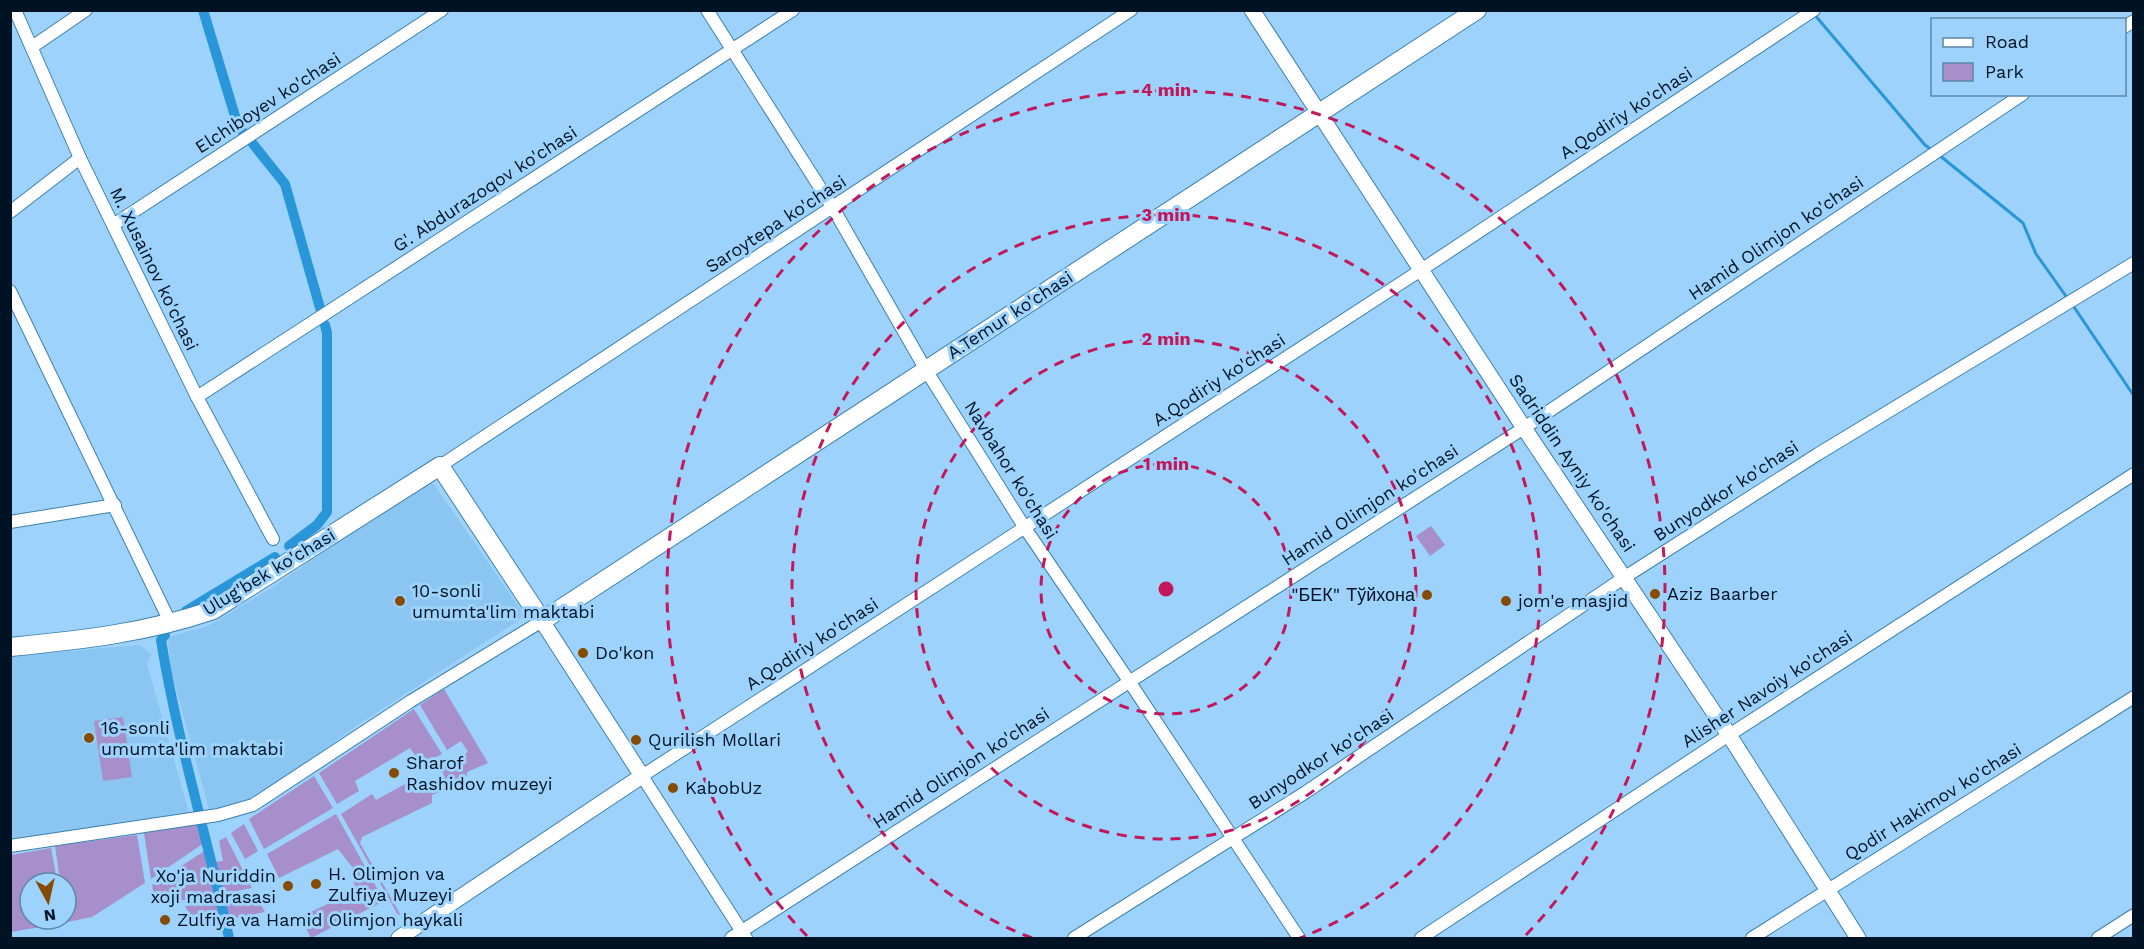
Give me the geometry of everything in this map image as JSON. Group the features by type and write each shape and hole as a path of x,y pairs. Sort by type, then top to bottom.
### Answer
{"main road":[{"name":"A.Temur ko'chasi","path":"542,621 1477,10"},
{"path":"440,466 542,621"},
{"name":"Ulug'bek ko'chasi","path":"10,647 127,634 171,624 213,610 440,466"}],"street":[{"name":"M. Xusainov ko'chasi","path":"15,10 80,159 197,397 273,539"},
{"path":"32,47 86,10"},
{"name":"Elchiboyev ko'chasi","path":"113,225 442,10"},
{"name":"Navbahor ko'chasi","path":"707,10 833,208 926,370 1025,528 1130,681 1299,939"},
{"name":"G'. Abdurazoqov ko'chasi","path":"197,397 793,10"},
{"name":"Saroytepa ko'chasi","path":"440,466 1131,10"},
{"name":"Sadriddin Ayniy ko'chasi","path":"1252,10 1524,428 1729,735 1858,939"},
{"name":"A.Qodiriy ko'chasi","path":"642,776 1421,270 1814,10"},
{"name":"Hamid Olimjon ko'chasi","path":"740,936 1130,681 1524,428 2020,96"},
{"path":"10,212 80,159"},
{"name":"Bunyodkor ko'chasi","path":"1074,939 1233,838 1625,578 1818,454 2133,263"},
{"path":"10,291 171,624"},
{"name":"Alisher Navoiy ko'chasi","path":"1422,939 1729,735 2133,474"},
{"path":"10,522 115,505"},
{"path":"10,846 218,815 253,806 411,701 542,621 642,776 740,936"},
{"name":"Qodir Hakimov ko'chasi","path":"1752,939 2133,697"},
{"path":"399,939 642,776"},
{"path":"2098,939 2133,915"}],"shaded area":[{"path":"433,483 525,616 359,724 249,804 209,809 170,667 168,637 208,626 275,586 334,543"},
{"name":"16-sonli umumta'lim maktabi","path":"140,645 151,654 147,664 189,813 11,842 11,656"}],"green space":[{"path":"1431,526 1445,545 1430,556 1416,536"},
{"path":"444,689 488,763 467,772 467,776 451,784 451,787 432,795 432,803 362,837 360,843 400,914 398,915 341,814 372,794 376,800 416,778 424,790 445,777 441,770 468,752 461,741 447,750 420,705"},
{"path":"414,709 442,754 422,765 410,748 355,781 359,791 337,804 319,773"},
{"path":"123,717 132,777 103,781 94,721"},
{"path":"314,776 333,808 264,849 249,819"},
{"path":"336,814 384,901 311,938 300,917 355,891 353,868 338,849 279,878 267,854"},
{"path":"199,823 204,843 151,879 144,833"},
{"path":"244,824 258,851 245,859 231,833"},
{"path":"137,835 145,883 92,917 78,920 78,871 59,871 55,846"},
{"path":"226,837 252,888 221,894 215,862 223,861 219,841"},
{"path":"51,848 55,871 18,871 18,931 11,932 11,855"},
{"path":"206,850 217,894 178,901 172,898 155,901 152,885"},
{"path":"255,894 265,912 227,920 223,900"},
{"path":"217,901 222,921 189,926 190,915 185,906"}],"waterway":[{"path":"203,10 238,126 242,131"},
{"path":"1814,14 1925,145 1933,151"},
{"path":"253,144 285,184 320,308"},
{"path":"1939,155 2023,223 2036,254 2068,299"},
{"path":"2072,304 2134,396"},
{"path":"289,546 317,525 327,512 327,333 325,325"},
{"path":"186,611 275,557"},
{"path":"165,635 161,640 175,715 229,938"}],"place":[{"name":"Aziz Baarber","path":"1655,594"},
{"name":"\"БЕК\" Тўйхона","path":"1427,595"},
{"name":"10-sonli umumta'lim maktabi","path":"400,601"},
{"name":"jom'e masjid","path":"1506,601"},
{"name":"Do'kon","path":"583,653"},
{"name":"16-sonli umumta'lim maktabi","path":"89,738"},
{"name":"Qurilish Mollari","path":"636,740"},
{"name":"Sharof Rashidov muzeyi","path":"394,773"},
{"name":"KabobUz","path":"673,788"},
{"name":"H. Olimjon va Zulfiya Muzeyi","path":"316,884"},
{"name":"Xo'ja Nuriddin xoji madrasasi","path":"288,886"},
{"name":"Zulfiya va Hamid Olimjon haykali","path":"165,920"}]}
